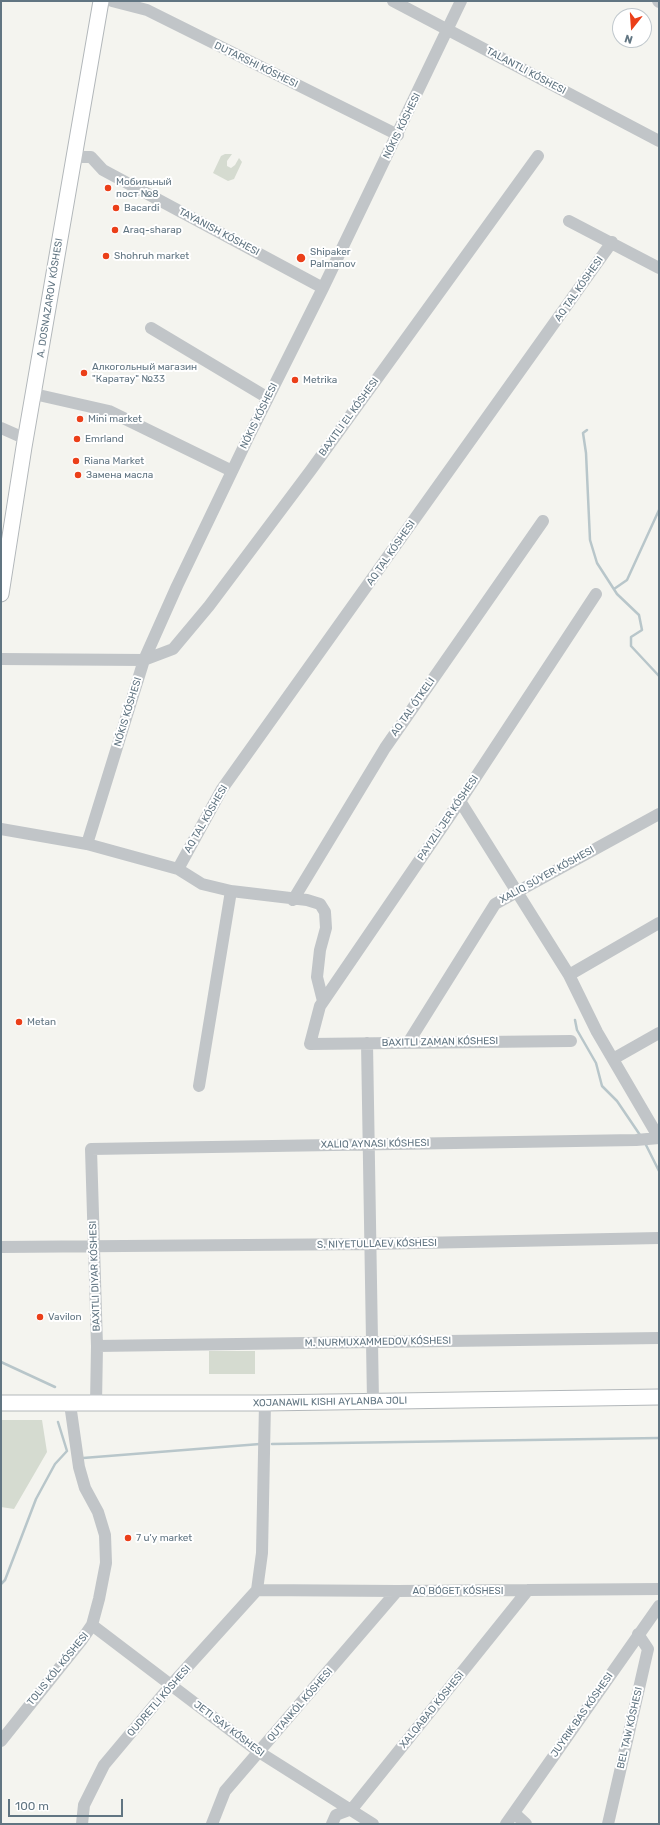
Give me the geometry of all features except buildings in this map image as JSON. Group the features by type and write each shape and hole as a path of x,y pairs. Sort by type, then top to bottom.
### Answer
{"main road":[{"name":"A. DOSNAZAROV KÓSHESI","path":"1,594 74,157 102,1"},
{"path":"1,1403 265,1403 659,1397"}],"street":[{"path":"112,1 147,10 398,134"},
{"path":"393,1 659,141"},
{"name":"NÓKIS KÓSHESI","path":"87,844 144,660 232,471 323,288 461,1"},
{"path":"1,659 144,660 173,649 209,606 311,470 538,156"},
{"path":"74,157 91,157 103,170 323,288"},
{"path":"569,221 612,242 659,268"},
{"name":"AQ TAL KÓSHESI","path":"178,869 222,789 612,242"},
{"path":"151,328 268,398"},
{"path":"34,394 109,411 232,471"},
{"path":"1,428 26,439"},
{"name":"AQ TAL ÓTKELI","path":"293,900 385,748 543,521"},
{"path":"571,1041 310,1044 320,1006 323,1001 460,801 596,594"},
{"path":"96,1404 97,1346 91,1149 636,1140 658,1135 597,1032 568,975 460,801"},
{"path":"408,1042 495,904 516,891 659,814"},
{"path":"1,829 87,844 178,869 202,884 231,891 293,900 307,900 320,904 325,912 326,928 320,950 317,977 323,1001"},
{"path":"199,1086 231,891"},
{"path":"568,975 659,923"},
{"path":"613,1059 659,1033"},
{"path":"367,1043 373,1401"},
{"name":"S. NIYETULLAEV KÓSHESI","path":"1,1247 370,1244 659,1238"},
{"name":"M. NURMUXAMMEDOV KÓSHESI","path":"97,1346 659,1338"},
{"path":"258,1590 262,1553 265,1403"},
{"path":"1,1741 81,1641 92,1625 106,1563 105,1535 98,1512 85,1488 79,1466 70,1404"},
{"name":"AQ BÓGET KÓSHESI","path":"258,1590 397,1591 659,1589"},
{"name":"QUDRETLI KÓSHESI","path":"82,1824 84,1805 104,1766 171,1685 258,1590"},
{"name":"XALQABAD KÓSHESI","path":"332,1824 336,1815 352,1809 528,1590"},
{"name":"QUTANKÓL KÓSHESI","path":"212,1824 225,1791 397,1591"},
{"name":"JUYRIK BAS KÓSHESI","path":"506,1824 659,1606"},
{"name":"JETI SAY KÓSHESI","path":"92,1625 259,1752 352,1809 373,1824"},
{"name":"BEL TAW KÓSHESI","path":"608,1824 648,1649 638,1634"},
{"path":"514,1813 526,1824"}],"shaded area":[{"path":"225,154 232,154 227,161 227,166 231,168 235,165 239,158 242,162 234,179 228,181 213,173 221,156"},
{"path":"209,1351 255,1351 255,1374 209,1374"},
{"path":"1,1420 42,1420 47,1452 14,1509 1,1507"}],"waterway":[{"path":"587,430 583,433 586,453 590,540 597,563 617,594 639,615 642,630 631,637 631,646 659,676"},
{"path":"614,589 627,580 659,510"},
{"path":"575,1020 577,1030 596,1063 602,1086 617,1101 640,1135"},
{"path":"646,1145 659,1171"},
{"path":"1,1362 55,1387"},
{"path":"1,1584 5,1580 36,1499 55,1464 67,1451 58,1422"},
{"path":"272,1444 659,1438"},
{"path":"83,1458 260,1444"}],"place":[{"name":"Мобильный пост №8","path":"108,188"},
{"name":"Bacardi","path":"116,208"},
{"name":"Araq-sharap","path":"115,230"},
{"name":"Shohruh market","path":"106,256"},
{"name":"Shipaker Palmanov","path":"301,258"},
{"name":"Алкогольный магазин \"Каратау\" №33","path":"84,373"},
{"name":"Metrika","path":"295,380"},
{"name":"Mini market","path":"80,419"},
{"name":"Emrland","path":"77,439"},
{"name":"Riana Market","path":"76,461"},
{"name":"Замена масла","path":"78,475"},
{"name":"Metan","path":"19,1022"},
{"name":"Vavilon","path":"40,1317"},
{"name":"7 u'y market","path":"128,1538"}]}
